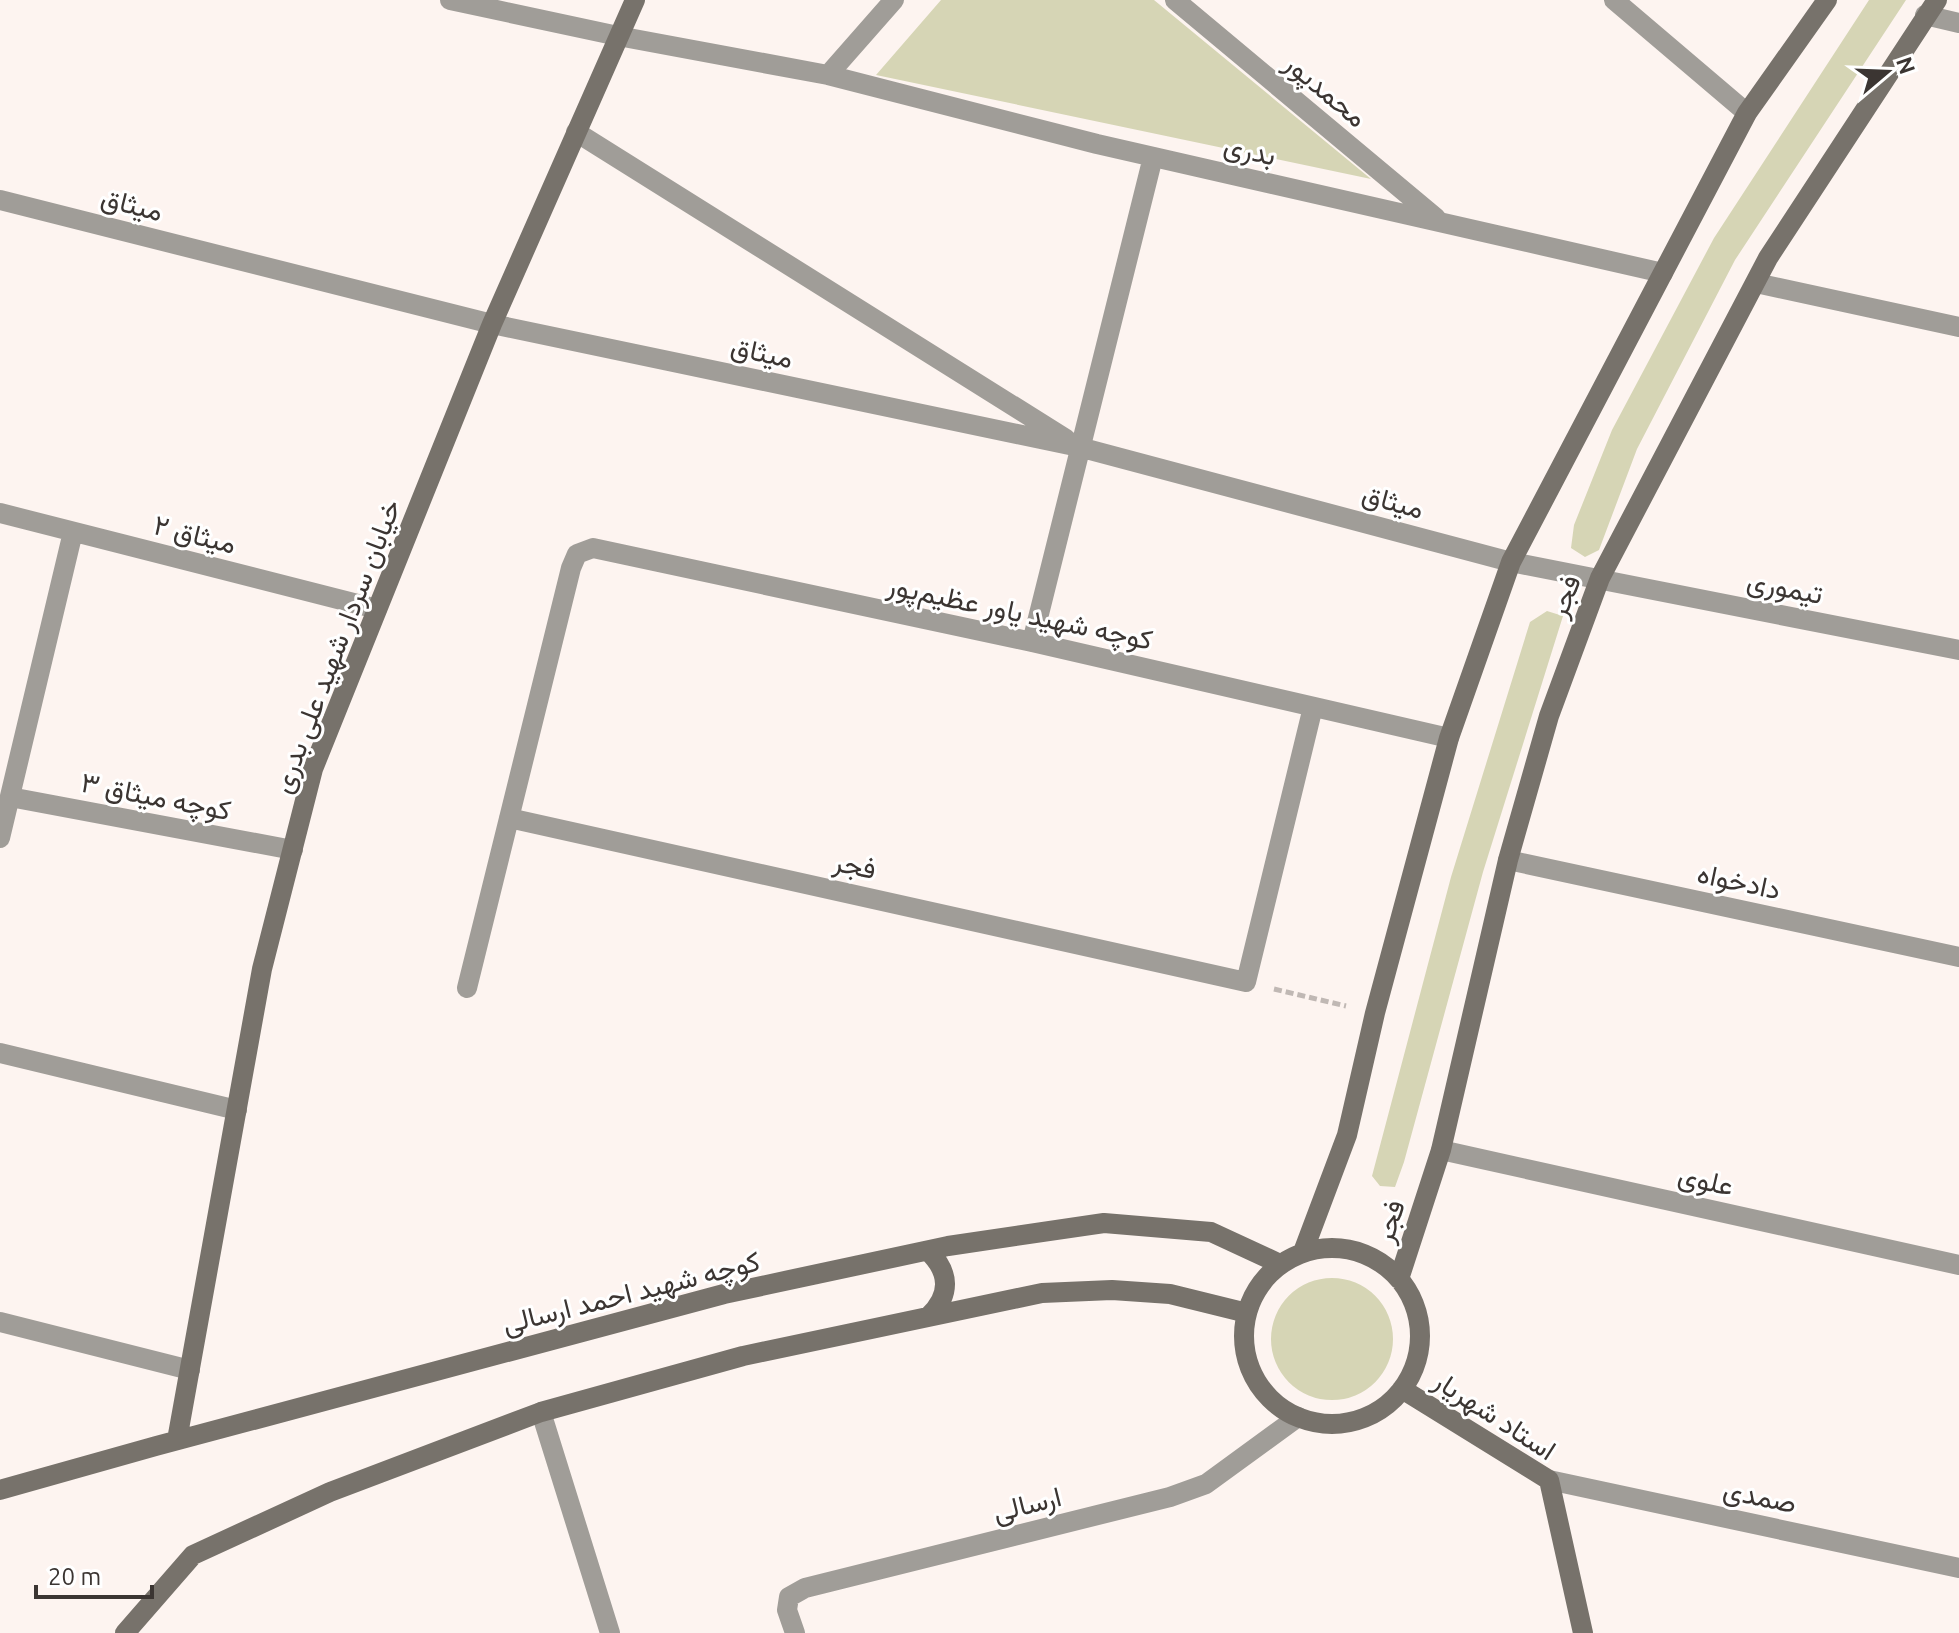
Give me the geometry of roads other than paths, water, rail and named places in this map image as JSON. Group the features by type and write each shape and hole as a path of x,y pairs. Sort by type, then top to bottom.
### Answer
{"street":[{"name":"بدری","path":"450,0 618,36 828,75 1153,157 1663,273"},
{"name":"خیابان سردار شهید علی بدری","path":"177,1440 262,969 313,769 492,324 635,0"},
{"path":"828,75 894,0"},
{"name":"محمدپور","path":"1175,0 1441,222"},
{"path":"1614,0 1747,113"},
{"path":"1303,1252 1347,1135 1375,1013 1449,738 1511,562 1747,113 1827,0"},
{"path":"1931,8 1959,23"},
{"name":"فجر","path":"1399,1279 1441,1150 1508,860 1549,716 1600,578 1768,258 1931,8"},
{"path":"576,132 1079,447"},
{"path":"1032,642 1153,157"},
{"name":"میثاق","path":"0,200 492,324 1079,447 1511,562 1600,578"},
{"path":"1756,283 1959,327"},
{"name":"میثاق ۲","path":"0,513 377,609"},
{"path":"0,838 73,532"},
{"name":"کوچه شهید یاور عظیم‌پور","path":"509,818 571,568 577,554 593,548 1032,642 1449,738"},
{"name":"تیموری","path":"1600,578 1959,650"},
{"name":"فجر","path":"509,818 1246,982 1313,707"},
{"name":"کوچه میثاق ۳","path":"10,797 293,850"},
{"path":"467,988 509,818"},
{"name":"دادخواه","path":"1508,860 1959,957"},
{"path":"0,1053 237,1110"},
{"name":"علوی","path":"1441,1150 1959,1265"},
{"name":"کوچه شهید احمد ارسالی","path":"0,1490 724,1294 948,1246 1104,1223 1211,1232 1280,1264"},
{"path":"1329,1248 1355,1250 1380,1262 1399,1279 1414,1304 1420,1333 1416,1363 1402,1389 1382,1409 1355,1421 1326,1424 1298,1417 1276,1405 1260,1386 1248,1363 1244,1338 1247,1313 1259,1286 1280,1264 1303,1252 1329,1248"},
{"path":"928,1251 944,1271 946,1283 945,1296 929,1316"},
{"path":"125,1633 193,1555 330,1492 541,1412 743,1356 1042,1293 1112,1290 1170,1294 1247,1313"},
{"path":"0,1322 190,1370"},
{"name":"استاد شهریار","path":"1402,1389 1549,1480 1583,1633"},
{"path":"541,1412 610,1633"},
{"name":"ارسالی","path":"795,1633 787,1610 789,1597 805,1588 1170,1497 1206,1484 1298,1417"},
{"name":"صمدی","path":"1549,1480 1959,1568"}]}
